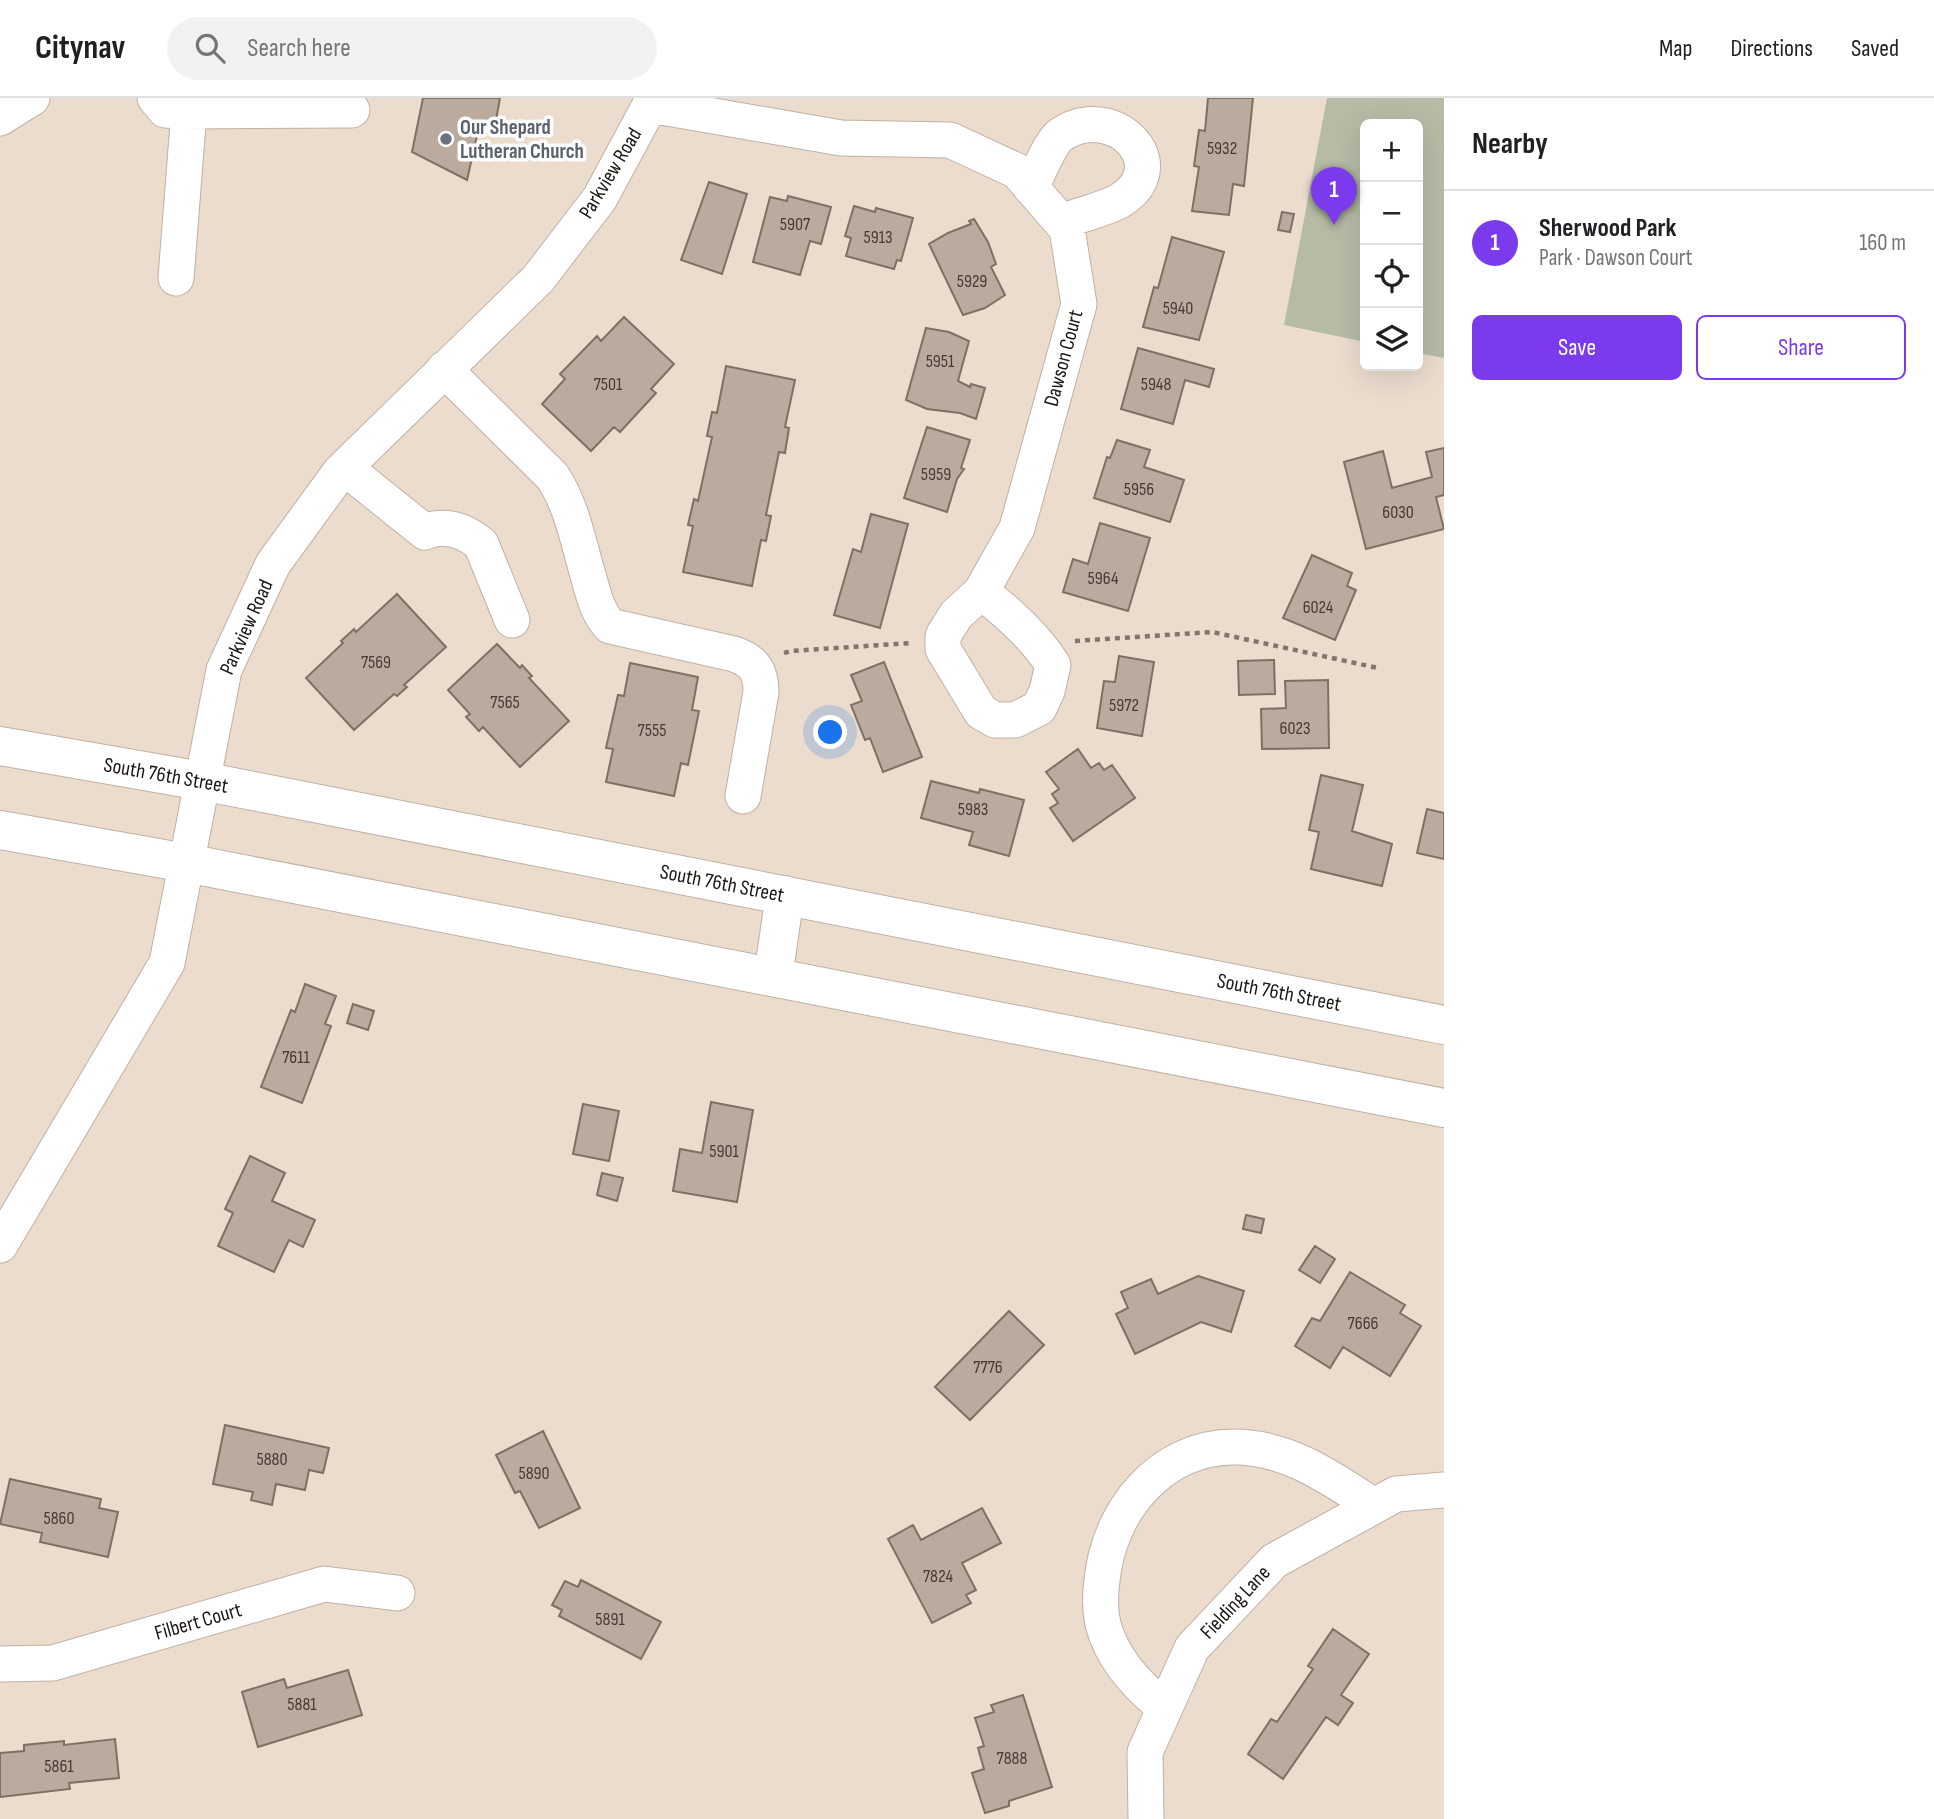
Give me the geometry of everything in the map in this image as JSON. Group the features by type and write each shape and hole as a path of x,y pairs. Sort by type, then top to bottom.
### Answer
{"main road":[{"name":"South 76th Street","path":"0,746 202,781 1444,1025"},
{"path":"0,830 186,863 1444,1108"},
{"path":"773,977 785,895"}],"street":[{"path":"0,118 32,98"},
{"path":"155,98 165,110 352,110"},
{"name":"Dawson Court","path":"650,102 841,138 950,140 1017,171 1067,229 1079,304 1017,528 981,592 956,615 943,636 943,641"},
{"name":"Parkview Road","path":"0,1245 167,963 224,670 274,564 345,468 538,279 600,198 650,102"},
{"path":"176,278 189,111"},
{"path":"1031,188 1058,137 1084,121 1096,118 1115,123 1136,142 1144,160 1140,177 1133,188 1121,200 1061,222"},
{"path":"444,369 552,476 563,493 596,602 610,626 734,654 747,658 757,667 761,678 761,692 743,796"},
{"path":"345,468 425,532 435,527 454,529 481,544 512,620"},
{"path":"943,641 943,649 981,712 995,720 1015,720 1039,708 1047,691 1053,665 1041,646 1002,608 981,592"},
{"path":"1165,1708 1132,1678 1114,1652 1103,1622 1100,1594 1103,1565 1114,1529 1133,1496 1158,1474 1182,1459 1233,1447 1263,1450 1317,1468 1374,1506"},
{"name":"Fielding Lane","path":"1146,1819 1145,1752 1192,1648 1274,1561 1396,1494 1444,1490"},
{"name":"Filbert Court","path":"0,1664 53,1663 324,1584 397,1593"}],"path":[{"path":"1041,646 1212,632 1378,668"},
{"path":"791,651 943,641"}],"green space":[{"path":"1327,98 1444,98 1444,358 1423,354 1423,119 1360,119 1360,341 1284,325"}],"building":[{"name":"Our Shepard Lutheran Church","path":"423,98 500,98 495,126 480,122 467,180 412,152"},
{"path":"1208,98 1253,98 1244,186 1233,184 1229,215 1192,211 1199,167 1194,166 1199,130 1205,131"},
{"path":"709,182 747,194 722,274 681,260"},
{"path":"788,196 831,207 821,244 810,241 800,275 753,262 770,197 787,201"},
{"path":"854,206 875,212 876,208 913,218 901,261 897,260 894,269 846,256 851,238 845,236"},
{"path":"1282,212 1294,214 1290,232 1278,230"},
{"path":"974,219 988,242 996,264 991,267 1005,295 985,308 963,315 929,244 971,224 969,221"},
{"path":"1172,237 1224,252 1199,340 1143,327 1154,287 1158,288"},
{"path":"624,317 674,364 651,389 656,393 620,432 614,427 591,451 542,404 565,379 560,374 597,336 601,341"},
{"path":"926,328 949,332 969,341 958,381 970,387 971,384 985,388 976,419 960,413 927,409 906,400"},
{"path":"1138,348 1214,369 1209,387 1185,380 1173,424 1121,409"},
{"path":"726,366 795,380 785,427 789,428 785,453 779,452 766,515 771,516 766,541 761,540 752,586 683,572 693,526 688,525 694,499 698,501 712,437 707,436 712,412 717,413"},
{"path":"927,427 970,440 961,468 964,469 957,479 947,512 904,498"},
{"path":"1117,440 1150,450 1144,467 1184,480 1170,522 1094,498 1107,457 1110,458"},
{"path":"1444,448 1444,495 1436,497 1444,529 1366,549 1344,462 1383,451 1392,488 1432,477 1426,452"},
{"path":"871,514 908,524 880,628 834,615 853,549 861,552"},
{"path":"1100,523 1150,538 1128,611 1063,592 1073,559 1088,564"},
{"path":"1312,555 1352,573 1347,586 1356,590 1335,640 1283,618"},
{"path":"397,594 446,647 404,685 407,687 397,696 394,694 354,730 306,678 354,629 356,632"},
{"path":"497,644 520,668 522,665 532,676 529,678 569,721 520,767 483,727 479,731 466,717 470,714 448,690"},
{"path":"1119,656 1154,662 1142,736 1097,728 1104,681 1115,682"},
{"path":"1274,660 1275,694 1239,695 1238,661"},
{"path":"884,662 922,757 883,772 870,738 865,740 851,705 862,701 851,675"},
{"path":"630,663 698,677 692,710 699,711 688,765 681,763 674,796 606,782 613,749 606,748 618,695 624,696"},
{"path":"1328,680 1329,748 1262,749 1261,709 1286,708 1285,681"},
{"path":"1078,749 1091,768 1099,763 1104,770 1112,765 1135,798 1073,841 1050,808 1058,803 1052,794 1059,789 1046,772"},
{"path":"1321,775 1363,785 1352,831 1392,844 1382,886 1311,869 1319,832 1309,830"},
{"path":"931,781 979,793 980,789 1024,800 1009,856 969,845 973,832 921,818"},
{"path":"1427,809 1444,813 1444,859 1417,853"},
{"path":"305,984 336,996 325,1024 331,1026 302,1103 261,1087 291,1010 295,1012"},
{"path":"353,1004 374,1011 368,1030 347,1023"},
{"path":"711,1102 753,1110 737,1202 673,1191 680,1149 702,1153"},
{"path":"583,1104 619,1111 609,1161 573,1154"},
{"path":"250,1156 285,1173 272,1201 315,1220 303,1247 289,1240 274,1272 218,1246 233,1213 225,1209"},
{"path":"602,1173 623,1178 617,1201 597,1195"},
{"path":"1246,1215 1264,1219 1261,1233 1243,1229"},
{"path":"1315,1246 1335,1259 1320,1283 1299,1270"},
{"path":"1350,1272 1405,1305 1400,1313 1421,1326 1390,1376 1343,1347 1330,1368 1295,1346 1312,1318 1320,1321"},
{"path":"1198,1276 1244,1291 1231,1332 1201,1322 1135,1354 1116,1314 1128,1308 1121,1292 1151,1279 1158,1294"},
{"path":"1009,1311 1044,1345 970,1420 935,1387"},
{"path":"225,1425 329,1448 323,1473 309,1470 305,1490 276,1484 272,1505 251,1500 253,1492 213,1484"},
{"path":"543,1431 580,1508 539,1528 520,1491 515,1493 496,1455"},
{"path":"10,1479 101,1499 99,1508 118,1512 108,1557 40,1542 42,1533 0,1524"},
{"path":"982,1508 1001,1543 962,1563 976,1590 966,1595 971,1603 932,1623 888,1539 913,1525 921,1540"},
{"path":"581,1580 661,1622 641,1659 559,1616 562,1610 552,1605 565,1581 578,1587"},
{"path":"1333,1629 1369,1654 1341,1695 1353,1703 1338,1725 1326,1717 1283,1779 1248,1754 1271,1719 1277,1722 1313,1669 1308,1666"},
{"path":"348,1670 362,1715 258,1747 242,1692 284,1679 287,1688"},
{"path":"1023,1695 1052,1787 1009,1801 1009,1806 985,1813 972,1773 984,1769 978,1748 984,1746 975,1718 994,1712 991,1705"},
{"path":"115,1739 119,1778 69,1783 70,1789 0,1797 0,1753 24,1751 24,1745 64,1741 64,1745"}],"place":[{"name":"Our Shepard Lutheran Church","path":"446,139"},
{"name":"Sherwood Park","path":"1334,225"}]}
